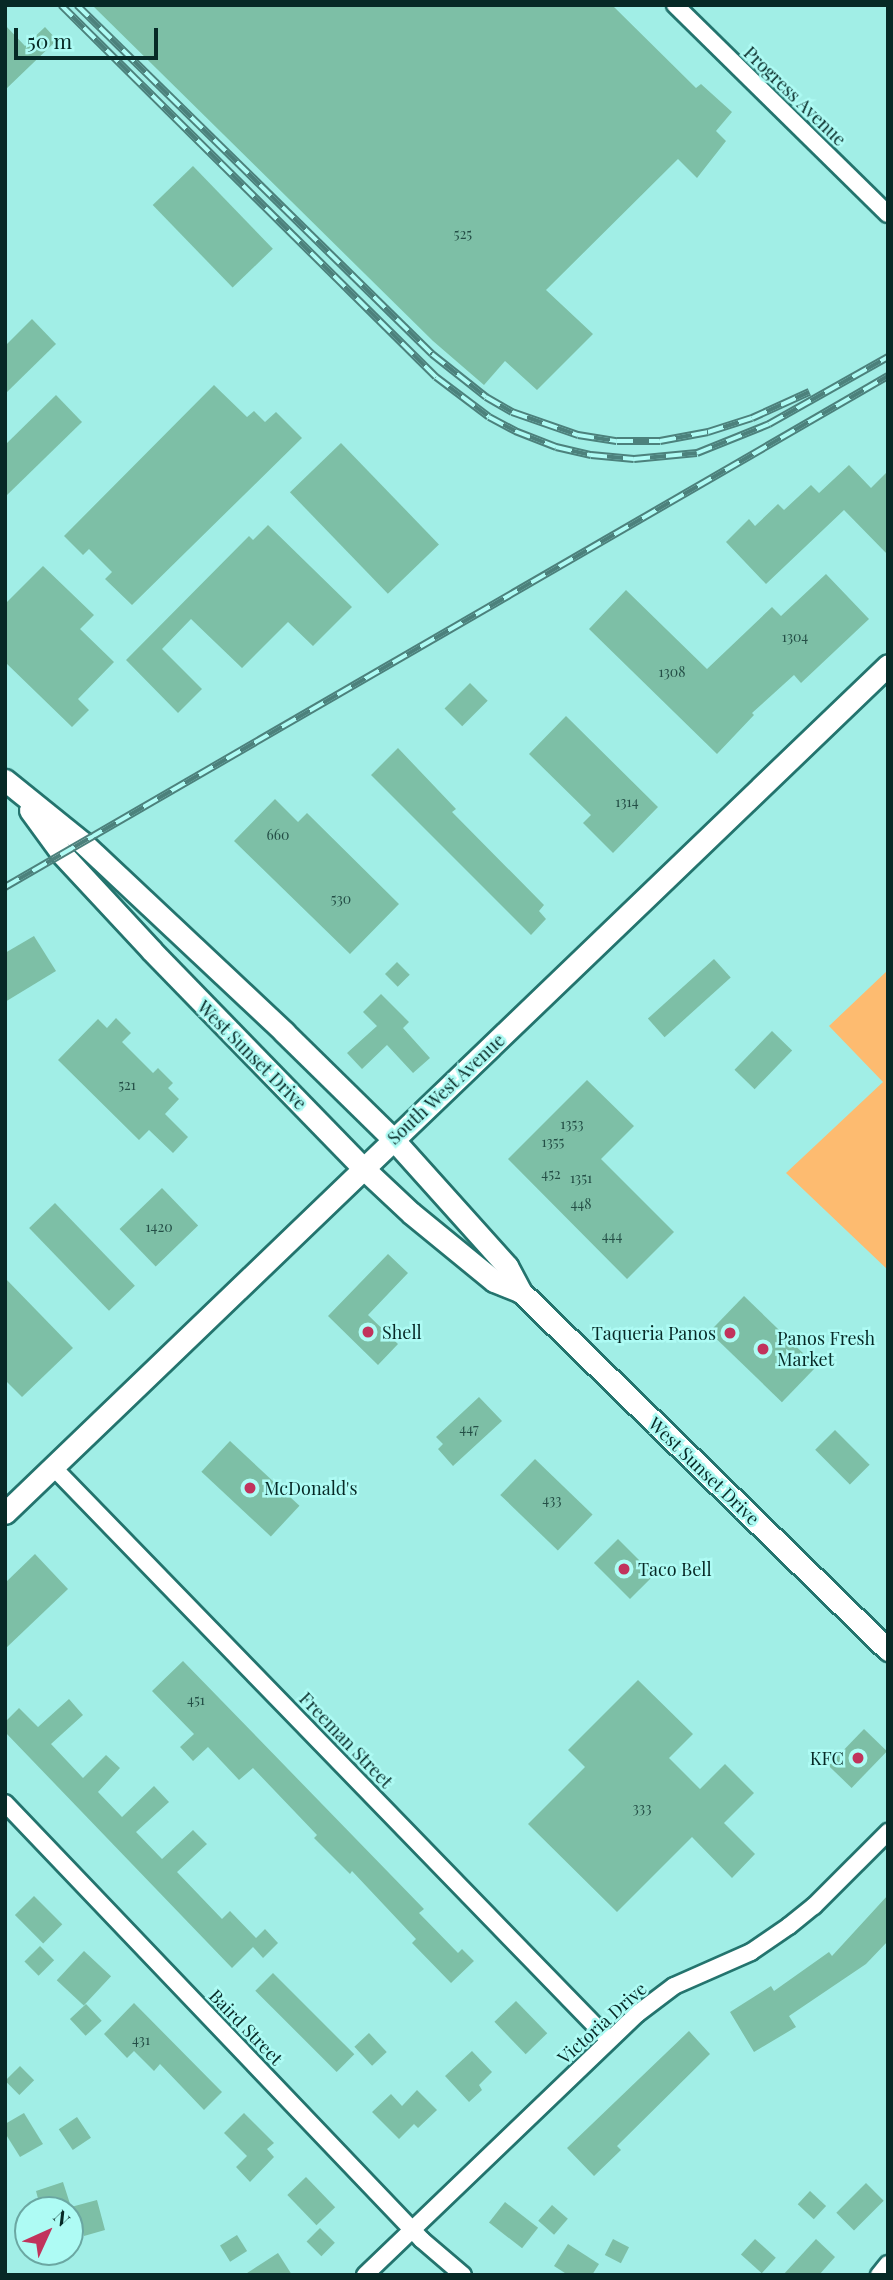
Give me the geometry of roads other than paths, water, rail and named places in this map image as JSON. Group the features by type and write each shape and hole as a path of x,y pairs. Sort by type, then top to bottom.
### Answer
{"main road":[{"name":"South West Avenue","path":"5,1513 888,665"},
{"name":"West Sunset Drive","path":"8,783 83,843 189,941 393,1139 507,1266 521,1292 888,1650"},
{"name":"West Sunset Drive","path":"8,783 62,854 363,1168 411,1213 494,1281 521,1292"}],"street":[{"name":"Progress Avenue","path":"675,5 888,214"},
{"name":"Freeman Street","path":"53,1467 609,2040"},
{"name":"Baird Street","path":"5,1803 413,2230 463,2275"},
{"name":"Victoria Drive","path":"365,2275 609,2040 674,1986 751,1952 789,1926 888,1832"},
{"path":"879,2275 888,2264"}],"railway":[{"path":"61,5 436,377 489,417 515,431 556,447 591,455 634,459 697,453 769,424 888,357"},
{"path":"77,5 432,354 486,397 512,412 578,435 617,441 660,441 708,432 752,418 809,392"},
{"path":"5,887 888,376"}],"place":[{"name":"Shell","path":"368,1332"},
{"name":"Taqueria Panos","path":"730,1333"},
{"name":"Panos Fresh Market","path":"763,1349"},
{"name":"McDonald's","path":"250,1488"},
{"name":"Taco Bell","path":"624,1569"},
{"name":"KFC","path":"858,1758"}]}
